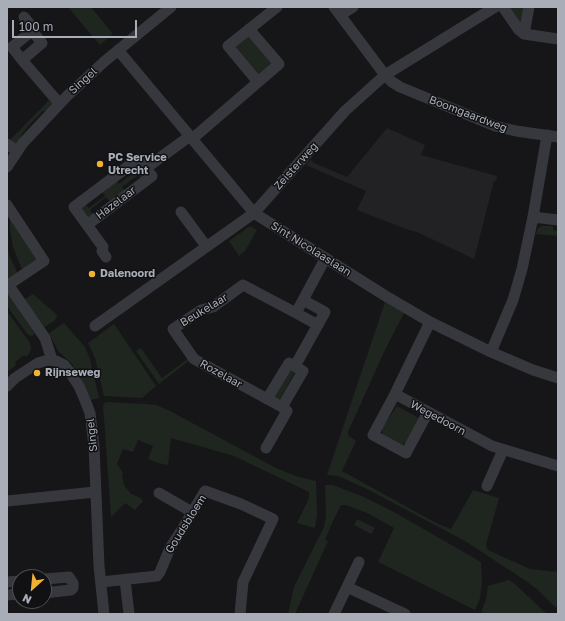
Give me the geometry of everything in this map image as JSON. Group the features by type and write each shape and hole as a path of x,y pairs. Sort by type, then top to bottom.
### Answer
{"street":[{"name":"Singel","path":"7,167 17,151 59,103 118,50 171,7"},
{"path":"258,82 228,46 277,7"},
{"path":"337,11 353,7"},
{"name":"Zeisterweg","path":"95,326 254,213 346,111 385,75 495,7"},
{"path":"503,7 519,30 524,34 558,39"},
{"path":"524,34 529,7"},
{"name":"Boomgaardweg","path":"337,11 385,75 400,87 495,126 516,131 552,136"},
{"path":"22,60 42,43 32,31 32,27 24,17"},
{"path":"146,168 211,124 279,64 249,29"},
{"path":"32,31 12,47 59,103"},
{"name":"Sint Nicolaaslaan","path":"118,50 254,213 325,259 430,322 491,352 533,370 558,378"},
{"path":"491,352 517,288 552,136"},
{"path":"7,144 17,151"},
{"name":"Hazelaar","path":"138,158 152,176 87,225 74,207 138,158"},
{"path":"7,206 44,261 7,284 45,338 52,360 38,363 15,378 7,386"},
{"path":"181,212 206,246"},
{"path":"533,217 558,220"},
{"path":"87,225 103,247 102,251 106,257"},
{"path":"318,325 296,313 325,259"},
{"name":"Beukelaar","path":"175,328 201,310 214,307 244,285 296,313"},
{"path":"295,366 325,312 303,300"},
{"path":"428,412 406,453 373,435 430,322"},
{"name":"Rozelaar","path":"175,328 173,329 194,359 282,407"},
{"name":"Singel","path":"52,360 62,363 71,374 82,392 90,413 94,446 95,492 104,614"},
{"path":"266,448 287,411 282,407 303,371 289,363 267,399"},
{"name":"Wegedoorn","path":"395,394 492,446 558,466"},
{"path":"487,486 503,450"},
{"name":"Goudsbloem","path":"101,582 157,576 170,548 205,491 241,504 273,519 243,582 240,614"},
{"path":"7,501 95,492"},
{"path":"159,493 192,512"},
{"path":"334,614 359,562"},
{"path":"52,578 69,577 73,583 73,588 71,590 52,591"},
{"path":"126,580 129,614"},
{"path":"347,586 405,614"}],"shaded area":[{"path":"68,7 91,7 113,34 100,45"},
{"path":"509,7 525,7 521,23 519,24"},
{"path":"249,31 275,62 259,75 234,44"},
{"path":"49,100 53,104 47,111 43,111 29,125 22,134 17,145 10,140"},
{"path":"387,128 425,145 421,155 497,176 496,181 494,181 474,259 419,233 357,210 366,191 306,165 311,160 314,163 347,177"},
{"path":"136,163 146,177 142,180 138,175 122,187 126,192 111,203 106,197 90,210 94,216 88,220 78,207 84,203 89,208 105,196 101,190 115,179 119,184 135,172 131,167"},
{"path":"10,216 40,260 23,272 13,247 10,230"},
{"path":"250,226 257,230 245,251 239,256 229,241"},
{"path":"542,226 553,226 553,230 558,231 558,236 536,234 538,228"},
{"path":"7,246 9,255 18,274 9,279 7,274"},
{"path":"7,292 35,334 32,336 28,335 7,306"},
{"path":"33,294 56,314 57,317 55,320 45,327 23,300"},
{"path":"385,302 404,313 385,350 348,432 348,435 356,441 342,471 436,523 451,529 473,490 499,498 486,545 488,550 530,569 558,572 558,602 556,608 538,590 526,581 465,541 369,490 338,476 327,475"},
{"path":"7,311 30,343 31,348 26,357 24,355 15,362 16,365 7,372"},
{"path":"64,323 85,347 90,359 99,398 91,400 72,364 58,351 49,333"},
{"path":"114,324 156,386 142,398 104,396 95,358 88,343"},
{"path":"141,348 162,378 189,358 190,360 159,384 136,351"},
{"path":"290,370 295,372 278,400 273,397"},
{"path":"106,402 156,405 276,468 298,477 316,481 317,515 315,528 297,523 309,498 309,492 234,456 171,438 168,465 148,459 153,446 138,440 133,452 123,449 117,464 123,473 124,485 131,494 141,498 143,501 135,510 125,503 111,517 103,405"},
{"path":"397,406 419,418 406,442 396,449 383,441 382,428"},
{"path":"325,485 333,485 364,497 394,512 481,562 482,582 480,598 475,610 378,562 394,528 367,513 346,505 341,505 325,540 328,541 295,614 288,614 294,587 324,527 326,516"},
{"path":"357,519 375,528 371,534 354,525"},
{"path":"509,580 547,614 488,614 481,612 486,600 488,586"}],"place":[{"name":"PC Service Utrecht","path":"100,164"},
{"name":"Dalenoord","path":"92,274"},
{"name":"Rijnseweg","path":"37,373"}]}
